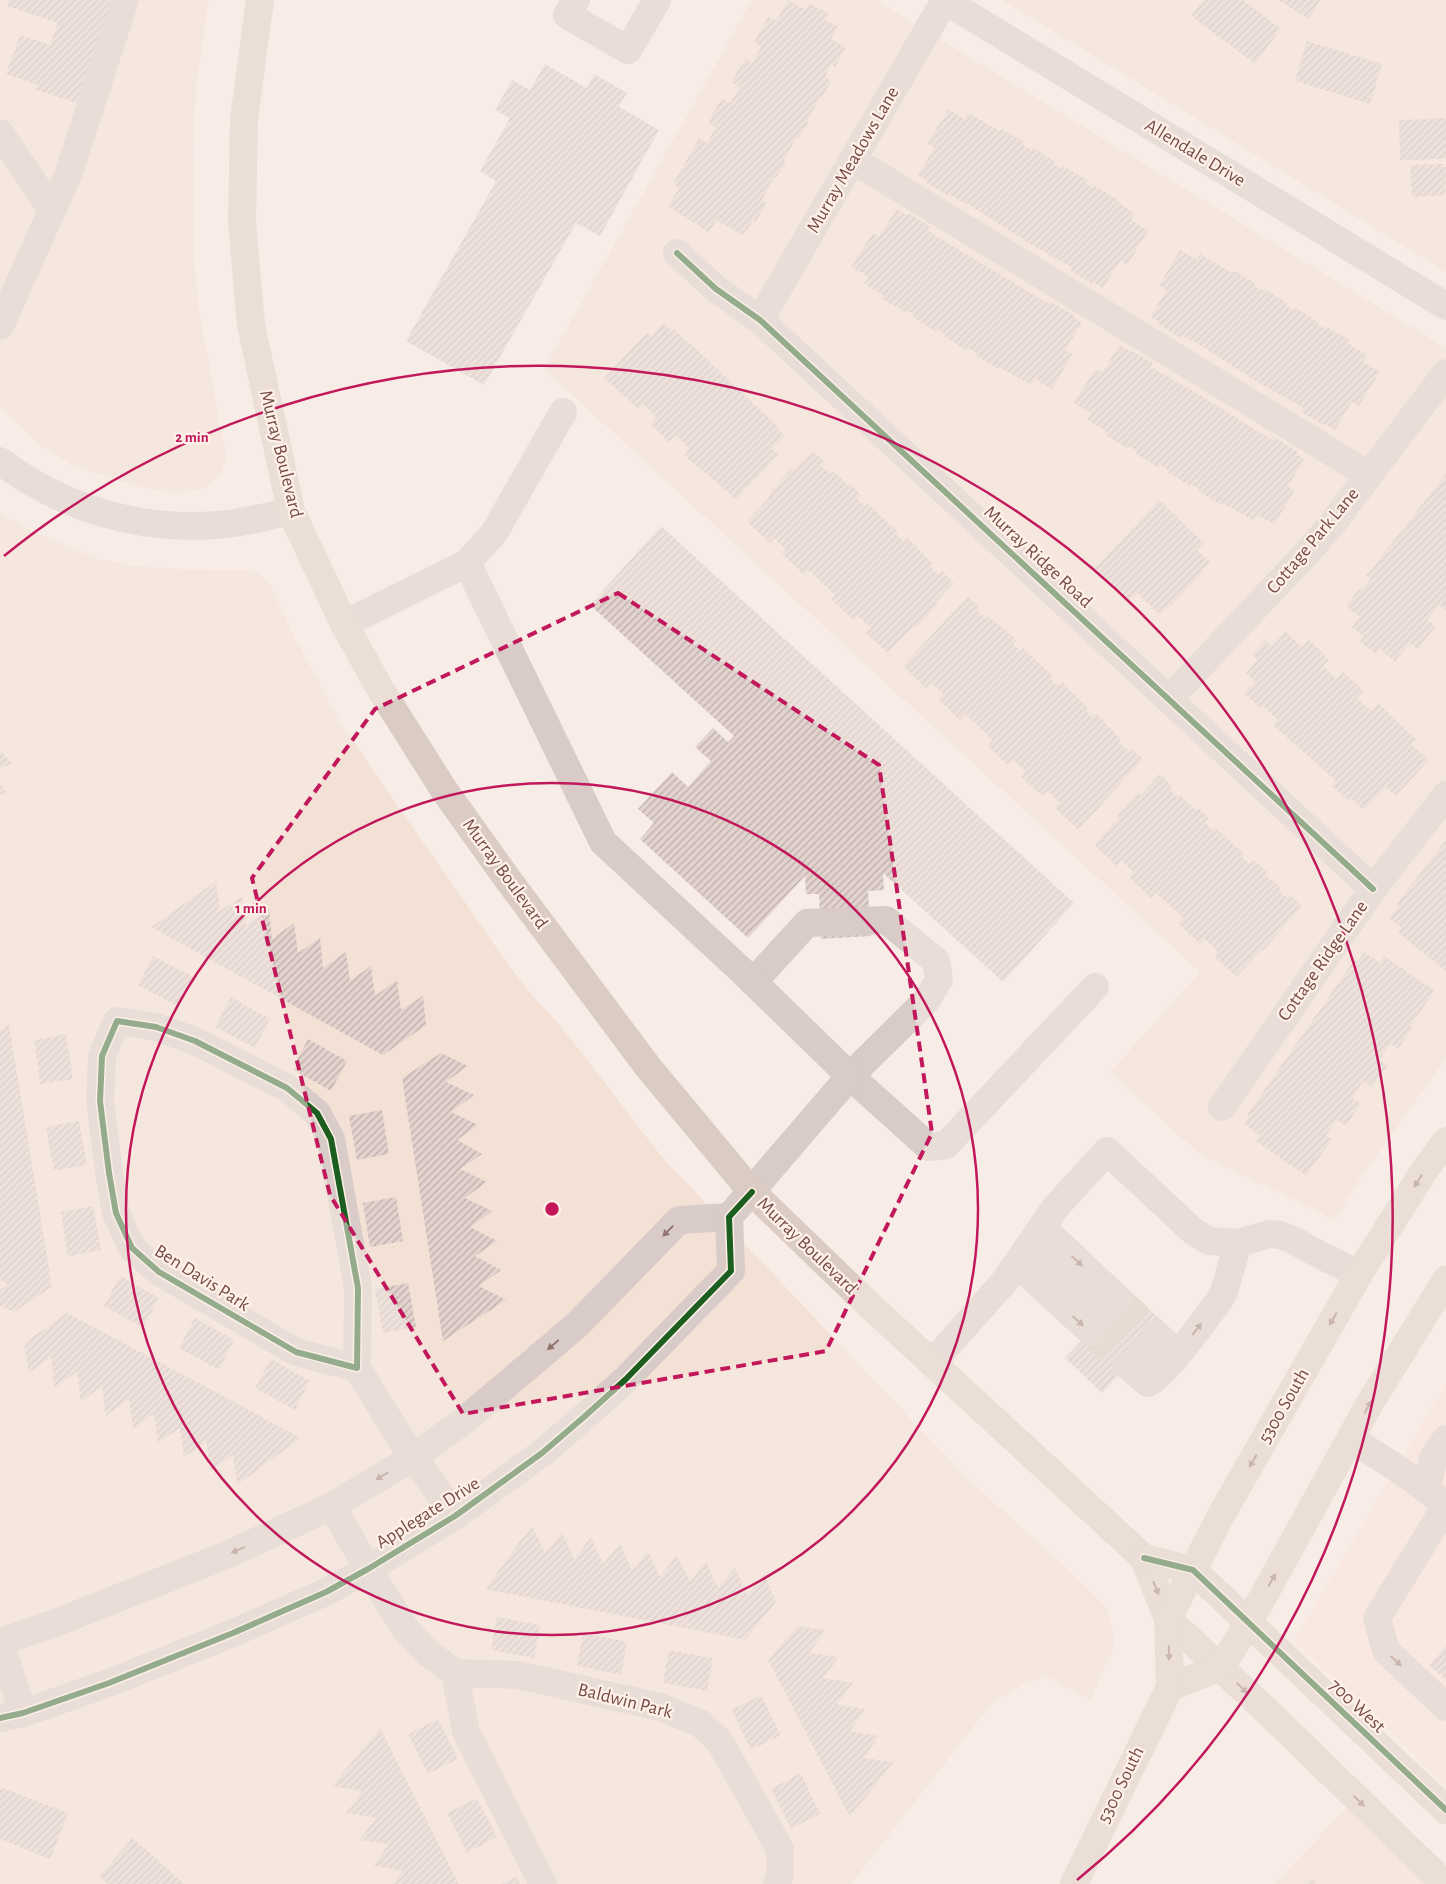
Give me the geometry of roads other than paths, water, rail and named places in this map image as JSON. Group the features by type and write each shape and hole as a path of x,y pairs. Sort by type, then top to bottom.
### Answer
{"main road":[{"name":"Murray Boulevard","path":"260,0 244,119 242,223 251,325 292,511 344,624 382,692 444,790 509,881 648,1067 752,1192 932,1364 1144,1558 1168,1619"},
{"name":"5300 South","path":"1074,1884 1170,1687 1168,1619 1220,1517 1359,1274 1424,1171 1446,1141"},
{"path":"1170,1687 1221,1667 1249,1622 1370,1403 1446,1280"},
{"name":"Murray Boulevard","path":"1144,1558 1193,1570 1249,1622"},
{"path":"1168,1619 1221,1667 1445,1884"},
{"name":"700 West","path":"1249,1622 1446,1810"}],"street":[{"path":"0,326 68,175 125,0"},
{"path":"576,0 567,15 628,50 657,0"},
{"name":"Murray Meadows Lane","path":"760,320 944,0"},
{"name":"Allendale Drive","path":"944,0 1446,306"},
{"path":"0,133 52,210"},
{"path":"853,160 1369,475"},
{"name":"Murray Ridge Road","path":"677,253 716,289 760,320 1373,889"},
{"name":"Cottage Park Lane","path":"1169,699 1332,524 1446,373"},
{"path":"344,624 467,563 494,533 562,412"},
{"path":"0,461 17,474 64,500 88,509 138,521 189,526 218,525 292,511"},
{"path":"467,563 603,842 753,982 850,1076 929,1147 946,1145 1095,987"},
{"name":"Cottage Ridge Lane","path":"1222,1107 1373,889 1446,795"},
{"path":"11,1715 0,1642 58,1622 220,1558 332,1506 414,1457 466,1419 578,1324 679,1220 729,1218 850,1076 926,1001 939,980 936,961 886,920 807,923 753,982"},
{"name":"Ben Davis Park","path":"117,1021 156,1026 195,1040 286,1088 317,1113 331,1139 358,1288 357,1368 296,1352 159,1272 132,1248 116,1214 100,1101 102,1056 117,1021"},
{"path":"932,1364 1004,1282 1055,1208 1108,1151 1194,1232 1209,1241 1238,1243 1269,1234 1280,1235 1359,1274"},
{"name":"Applegate Drive","path":"11,1715 110,1683 233,1633 326,1592 368,1569 455,1516 542,1453 584,1417 626,1379 730,1271 729,1218"},
{"path":"1170,1362 1141,1350 1148,1382 1152,1382 1170,1362 1224,1292 1238,1243"},
{"path":"1029,1246 1104,1316 1029,1246"},
{"path":"357,1368 414,1457 455,1516"},
{"path":"1350,1439 1386,1460 1427,1489 1446,1506 1377,1618 1386,1651 1446,1707"},
{"path":"1427,1489 1433,1458 1446,1439"},
{"path":"332,1506 406,1630 428,1653 455,1673 466,1732 543,1884"},
{"name":"Baldwin Park","path":"455,1673 518,1675 660,1706 700,1723 720,1742 780,1849 780,1874 777,1884"}],"tunnel":[{"path":"1119,1300 1156,1334"},
{"path":"1104,1316 1141,1350"},
{"path":"1090,1331 1127,1365"}]}
